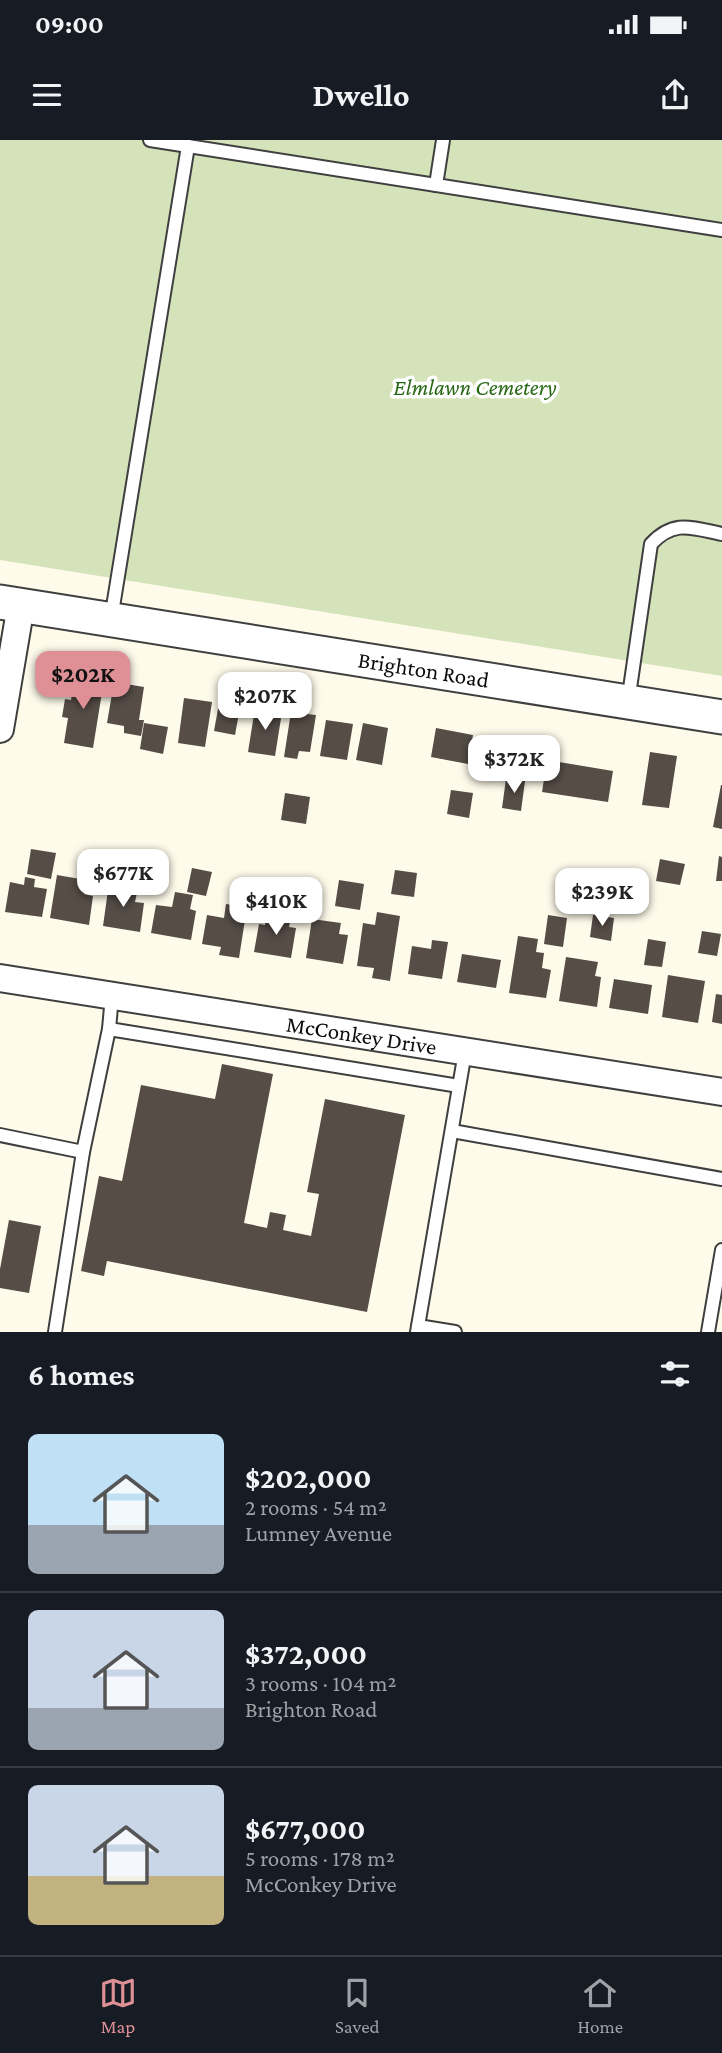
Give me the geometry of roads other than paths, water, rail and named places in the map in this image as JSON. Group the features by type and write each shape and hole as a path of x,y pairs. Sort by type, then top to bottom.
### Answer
{"street":[{"name":"Brighton Road","path":"11,603 722,717"},
{"path":"0,729 11,603"},
{"name":"McConkey Drive","path":"0,978 722,1092"}],"lane":[{"path":"150,140 722,230"},
{"path":"436,185 443,140"},
{"path":"111,620 188,146"},
{"path":"628,702 651,544 660,534 678,526 722,534"},
{"path":"55,1332 83,1152 112,996"},
{"path":"108,1029 459,1086"},
{"path":"455,1332 417,1329 466,1052"},
{"path":"452,1131 722,1179"},
{"path":"0,1135 83,1152"},
{"path":"708,1332 722,1250"}],"park label":[{"name":"Elmlawn Cemetery","path":"475,387"}]}
